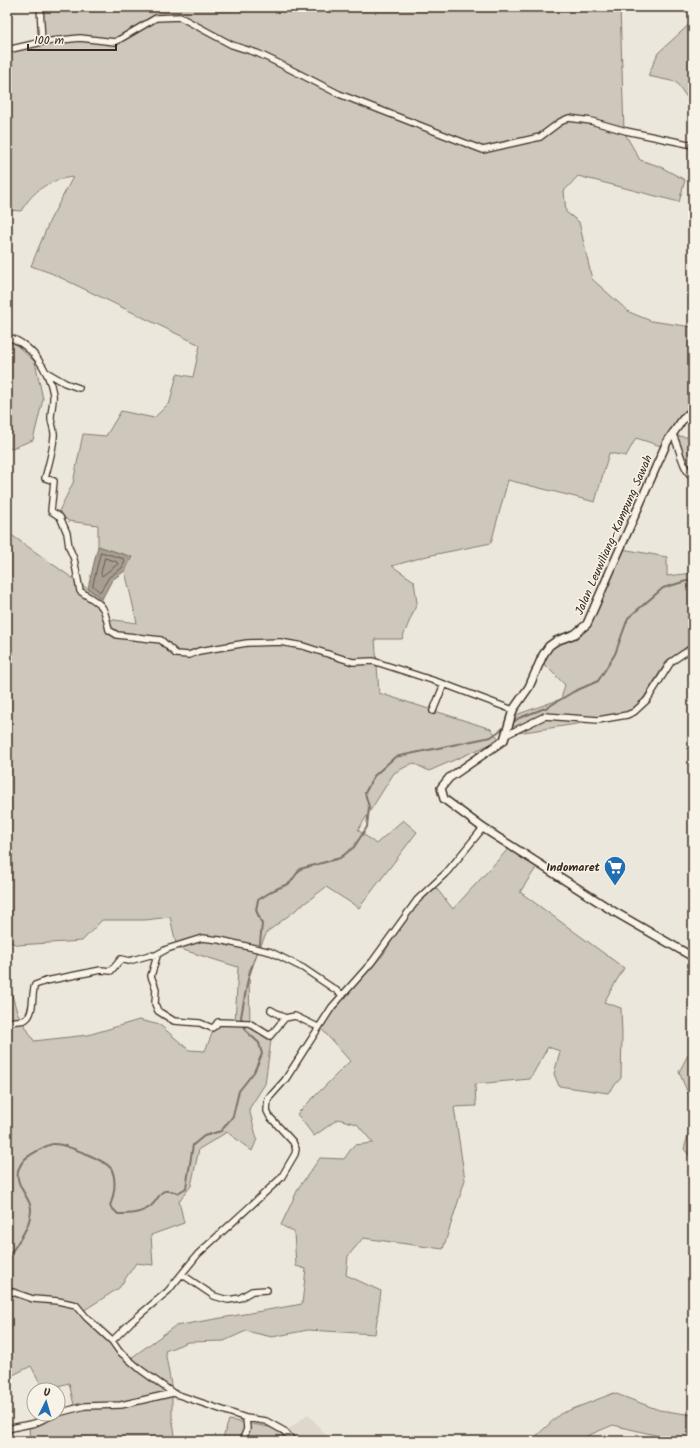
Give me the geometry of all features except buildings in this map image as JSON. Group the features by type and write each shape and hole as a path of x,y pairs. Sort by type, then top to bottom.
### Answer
{"main road":[{"name":"Jalan Leuwiliang–Kampung Sawah","path":"507,733 509,719 513,710 529,687 543,655 549,646 556,641 575,634 587,624 672,433 693,410"},
{"path":"507,733 501,743 449,778 441,788 444,799 483,828 613,911 693,957"}],"street":[{"path":"40,7 42,42"},
{"path":"7,50 42,42 80,38 115,42 156,18 180,17 232,45 274,61 339,94 483,150 540,136 560,122 569,118 693,145"},
{"path":"7,337 21,342 28,347 46,372 53,395 51,420 55,434 46,478 54,481 50,512 60,518 67,533 68,547 74,559 80,591 100,602 106,612 109,630 117,636 161,640 176,654 183,655 247,643 280,642 303,646 353,662 373,661 444,684 513,710"},
{"path":"46,372 65,383 79,388"},
{"path":"672,433 678,444 684,467 693,478"},
{"path":"507,733 545,716 598,720 627,715 634,712 647,700 671,662 693,647"},
{"path":"432,711 444,684"},
{"path":"112,1341 131,1322 168,1291 183,1275 188,1265 198,1254 281,1178 295,1154 294,1145 270,1117 267,1111 267,1102 271,1094 285,1080 318,1026 372,962 417,900 447,872 483,828"},
{"path":"7,1023 14,1020 25,1020 28,1017 32,1005 35,985 46,981 102,970 111,971 121,959 129,961 156,955 167,949 202,938 253,947 291,961 343,995"},
{"path":"156,955 157,958 151,976 156,989 155,1004 158,1011 174,1021 200,1023 212,1028 216,1026 218,1022 249,1023 270,1036 285,1018 295,1016 318,1026"},
{"path":"271,1010 285,1018"},
{"path":"183,1275 214,1296 228,1300 240,1298 252,1291 267,1290"},
{"path":"7,1290 33,1299 58,1301 76,1305 86,1317 112,1341 119,1351 136,1366 173,1393 246,1418 266,1420 284,1430 293,1441"},
{"path":"66,1411 85,1406 121,1405 173,1393"},
{"path":"242,1441 247,1429 246,1418"},
{"path":"7,1429 37,1422"}],"shaded area":[{"path":"41,7 620,7 624,132 640,160 659,166 685,180 679,202 578,176 564,191 566,212 579,222 592,279 629,312 651,321 693,327 693,357 688,409 671,435 693,438 693,465 684,465 671,436 664,447 636,438 626,456 609,453 595,502 508,480 491,543 427,556 392,566 414,581 417,603 402,639 375,639 379,693 491,729 500,740 429,771 413,763 394,773 358,830 376,844 403,820 417,832 359,908 326,887 267,932 249,971 250,1028 271,1040 265,1084 249,1109 257,1139 252,1151 227,1132 199,1149 191,1186 179,1201 184,1223 151,1235 153,1265 136,1263 119,1288 83,1311 131,1358 175,1326 302,1304 306,1269 296,1266 294,1232 281,1225 299,1187 320,1158 344,1159 354,1145 373,1143 357,1124 338,1119 314,1136 297,1114 350,1061 319,1026 383,955 411,909 436,888 453,909 509,848 538,865 520,892 624,968 604,1002 621,1008 621,1078 608,1093 559,1086 554,1074 560,1051 548,1047 530,1079 475,1084 476,1106 454,1107 465,1180 443,1249 363,1238 348,1256 346,1275 381,1291 375,1334 308,1330 272,1337 246,1331 224,1341 188,1342 165,1351 172,1390 172,1417 176,1441 30,1441 29,1428 41,1422 66,1422 66,1409 74,1405 69,1383 40,1382 31,1366 7,1378 7,978 17,1012 34,1041 88,1035 139,1020 160,1025 189,1050 205,1051 216,1024 235,1024 238,967 177,948 170,917 145,920 102,920 82,941 17,945 7,940 7,532 102,599 107,619 137,623 125,571 131,557 98,546 98,525 68,521 59,511 73,483 83,434 106,436 121,411 154,418 170,402 177,374 193,377 200,345 51,273 31,266 50,220 73,177 64,178 42,187 31,197 21,211 7,210 7,51 42,42"},
{"path":"693,21 693,106 676,82 648,76 658,53"},
{"path":"7,341 12,341 35,362 43,399 33,440 7,450"},
{"path":"622,549 667,557 667,576 693,573 693,653 668,659 636,710 603,720 511,734 510,717 561,699 565,685 536,656 554,639 586,628"},
{"path":"689,1053 693,1054 693,1105 679,1072"},
{"path":"693,1118 693,1160 684,1149"},
{"path":"614,1393 659,1410 693,1415 693,1441 680,1441 613,1425 575,1441 531,1441 560,1414"},
{"path":"308,1414 331,1441 297,1441 288,1430"},
{"path":"229,1420 275,1428 289,1441 222,1441"}],"water":[{"path":"98,546 132,557 125,571 112,580 102,599 88,588"}],"waterway":[{"path":"512,723 519,718 548,707 573,692 598,681 615,654 628,618 663,588 693,579"},
{"path":"7,1256 11,1253 24,1233 29,1222 31,1210 28,1199 21,1188 18,1175 19,1168 26,1158 50,1145 58,1144 75,1149 109,1166 114,1175 115,1184 110,1206 118,1214 131,1214 143,1211 151,1206 164,1191 178,1193 186,1188 193,1145 204,1136 221,1131 233,1116 239,1091 254,1072 262,1054 259,1043 246,1031 241,1017 248,979 260,943 262,924 256,910 258,900 274,890 290,883 300,869 340,858 354,847 367,827 369,807 365,793 374,776 395,757 491,737 505,727"}],"place":[{"name":"Indomaret","path":"615,886"}]}
